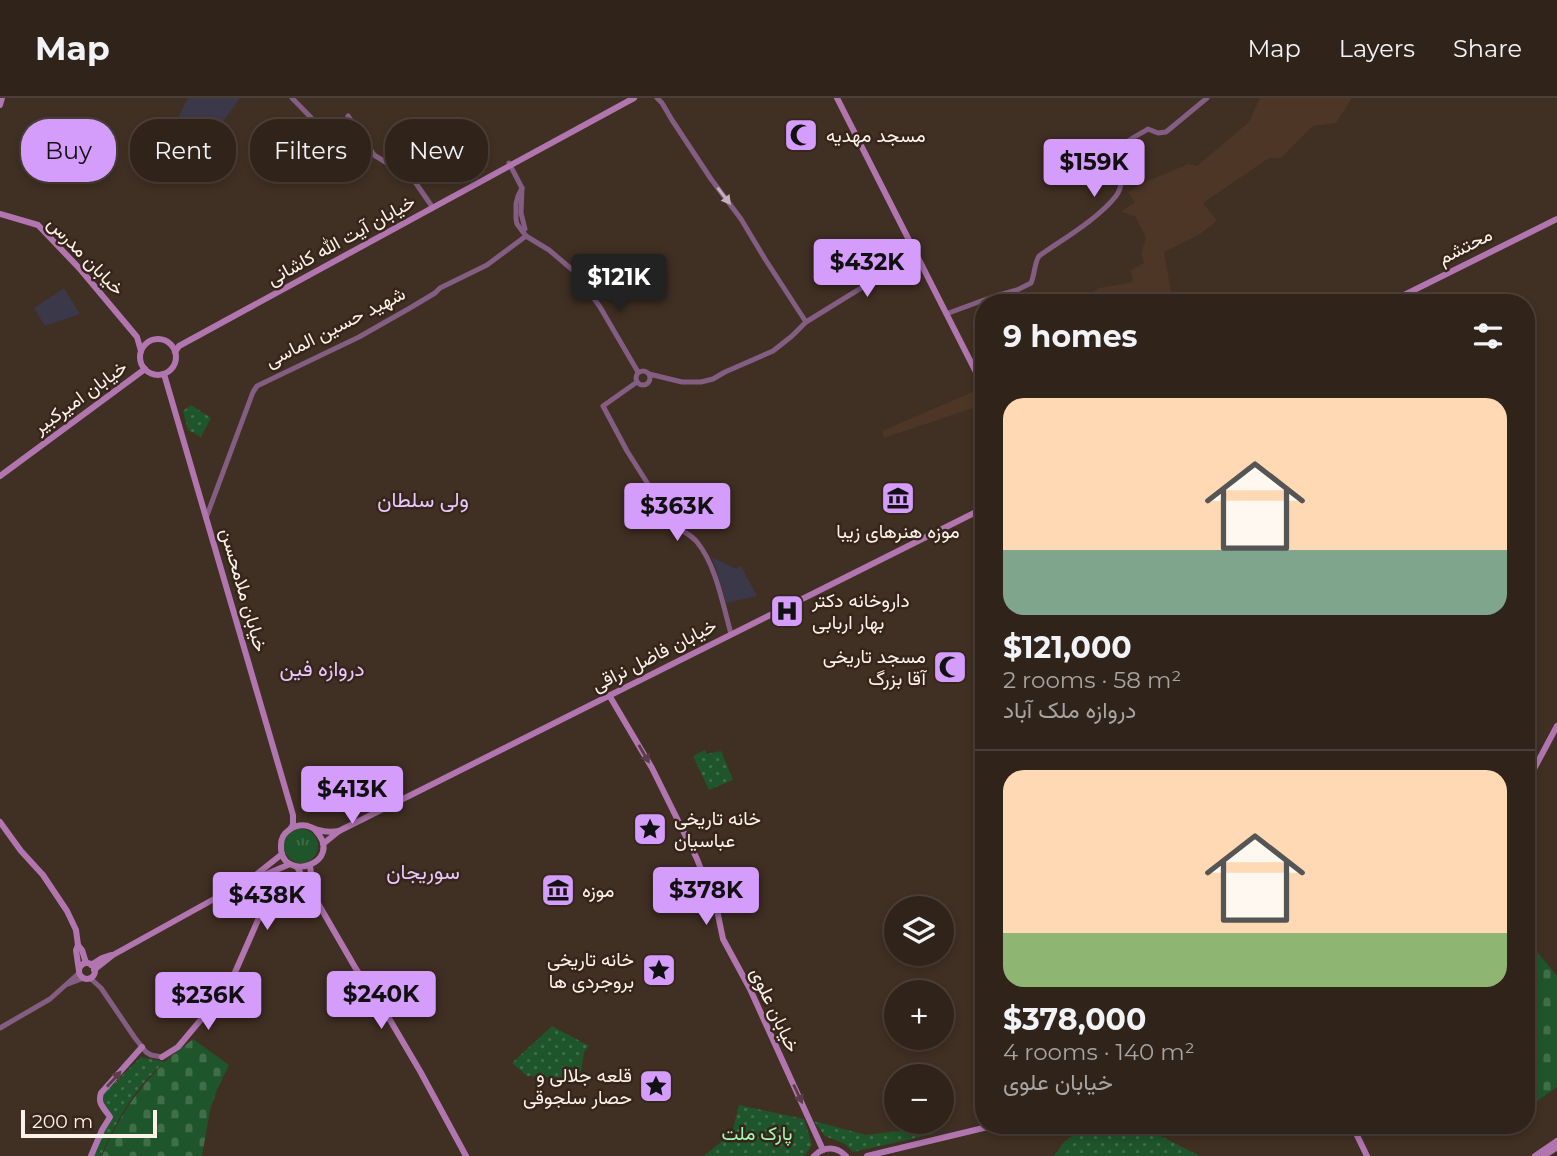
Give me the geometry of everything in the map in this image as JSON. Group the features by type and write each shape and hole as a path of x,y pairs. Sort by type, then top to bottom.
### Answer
{"main road":[{"path":"0,105 2,98"},
{"name":"خیابان آیت الله کاشانی","path":"171,344 177,344 200,332 627,98"},
{"name":"خیابان آیت الله کاشانی","path":"509,164 634,98"},
{"path":"837,98 975,370"},
{"name":"خیابان آیت الله کاشانی","path":"176,352 179,346 432,206"},
{"name":"خیابان مدرس","path":"0,214 38,225 80,269 137,337"},
{"name":"محتشم","path":"1406,294 1557,219"},
{"path":"137,337 148,342"},
{"path":"137,337 145,369 155,375 164,374 175,364 176,352 171,344 162,339 148,342 141,351"},
{"name":"خیابان امیرکبیر","path":"0,476 145,369"},
{"name":"خیابان ملامحسن","path":"164,374 293,815"},
{"name":"خیابان فاضل نراقی","path":"323,844 339,831 975,512"},
{"name":"خیابان علوی","path":"609,695 652,768 697,859 718,910 723,939 750,989 822,1150"},
{"path":"1535,767 1557,726"},
{"path":"293,815 316,830 339,831"},
{"path":"291,828 293,815"},
{"path":"0,821 43,875 67,911 76,930 87,971 251,878 282,854"},
{"path":"305,825 291,828 282,839 282,854 314,896 356,970 390,1020 466,1156"},
{"path":"251,878 293,865 310,866 321,855 323,844 316,830"},
{"path":"310,866 314,896"},
{"path":"162,1057 178,1047 229,986 272,888 274,871"},
{"path":"272,888 290,878 307,886"},
{"path":"90,1156 110,1117 100,1104 101,1093 142,1047"},
{"path":"867,1156 975,1130"},
{"path":"1356,1134 1367,1156"},
{"path":"1535,1156 1557,1141"},
{"path":"1544,1156 1557,1147"},
{"path":"814,1156 822,1150 833,1148 846,1156"}],"street":[{"path":"292,98 312,119"},
{"path":"657,98 741,219 806,322"},
{"path":"1003,294 1031,283 1039,256 1077,230 1115,197 1121,184 1121,153 1126,143 1148,130 1166,132 1207,98"},
{"path":"348,117 374,155 413,179 432,206"},
{"path":"509,164 522,188 516,204 517,225 526,236 545,247 575,272 600,307 638,372 637,382"},
{"name":"شهید حسین الماسی","path":"206,518 257,386 359,337 440,288 487,265 526,236"},
{"path":"638,372 643,370 682,382 713,379 773,351 806,322 916,254"},
{"path":"948,317 975,304"},
{"path":"637,382 647,384 650,380 649,374"},
{"path":"637,382 603,406 626,451 674,525 695,538 706,554 731,634"},
{"path":"0,1028 50,999 70,980 87,971 142,1047 151,1055 162,1057"}],"shaded area":[{"path":"188,98 240,98 225,119 178,119"},
{"path":"1260,98 1352,98 1336,123 1313,126 1281,158 1269,158 1203,203 1217,221 1200,234 1164,252 1171,294 1090,294 1099,288 1133,282 1131,270 1144,263 1141,253 1146,238 1135,216 1121,212 1135,202 1128,192 1188,164 1197,166 1249,122"},
{"path":"64,288 80,314 45,326 34,308"},
{"path":"975,391 975,407 884,438 882,431"},
{"path":"712,557 736,569 741,566 757,596 726,603"}],"green space":[{"path":"191,405 211,418 201,437 188,430 183,411"},
{"path":"705,750 707,754 721,751 733,780 709,790 693,756"},
{"path":"301,829 313,834 318,846 313,858 301,863 289,858 284,846 289,834"},
{"path":"1535,949 1557,976 1557,1087 1535,1103"},
{"path":"552,1026 589,1046 584,1052 580,1079 527,1076 512,1063"},
{"path":"193,1039 229,1065 210,1110 202,1156 102,1156 119,1120 142,1087 163,1064"},
{"path":"141,1057 165,1062 154,1071 127,1105 101,1156 92,1156 109,1121 101,1100 103,1094"},
{"name":"پارک ملت","path":"739,1105 804,1119 812,1145 804,1156 704,1156 732,1133"},
{"path":"814,1121 866,1135 933,1134 853,1152 845,1144 825,1136"},
{"path":"1071,1134 1157,1134 1200,1156 1054,1156 1072,1136"}],"place":[{"name":"مسجد مهدیه","path":"801,135"},
{"name":"موزه هنرهای زیبا","path":"898,498"},
{"name":"داروخانه دکتر بهار اربابی","path":"787,611"},
{"name":"مسجد تاریخی آقا بزرگ","path":"950,667"},
{"name":"خانه تاریخی عباسیان","path":"650,829"},
{"name":"موزه","path":"558,890"},
{"name":"خانه تاریخی بروجردی ها","path":"659,970"},
{"name":"قلعه جلالی و حصار سلجوقی","path":"656,1086"}],"district":[{"name":"ولی سلطان","path":"423,499"},
{"name":"دروازه فین","path":"322,668"},
{"name":"سوریجان","path":"423,871"}]}
